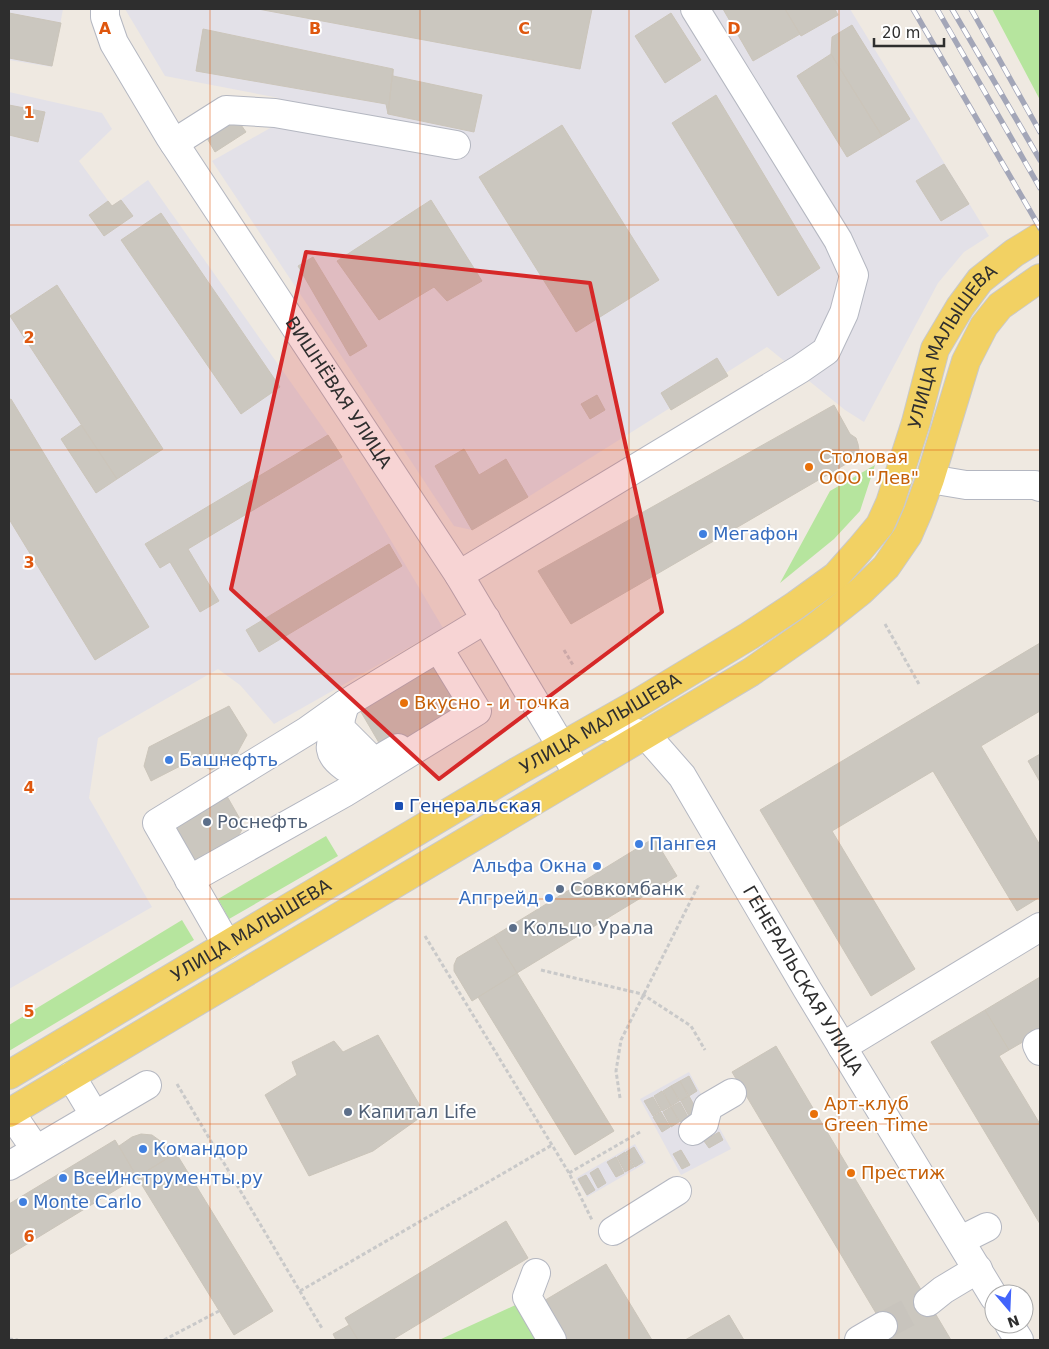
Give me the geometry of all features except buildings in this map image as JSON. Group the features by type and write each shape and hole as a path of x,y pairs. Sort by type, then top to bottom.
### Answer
{"main road":[{"name":"УЛИЦА МАЛЫШЕВА","path":"9,1075 741,641 836,576 880,526 890,503 916,422 936,350 955,316 980,280 1014,253 1040,237"},
{"name":"УЛИЦА МАЛЫШЕВА","path":"10,1113 772,659 861,591 886,567 908,534 930,479 966,361 984,326 1000,306 1040,278"}],"street":[{"name":"ВИШНЁВАЯ УЛИЦА","path":"105,9 105,17 114,43 174,143 459,575 578,774"},
{"path":"459,575 800,369 826,351 844,313 854,274 838,240 695,9"},
{"path":"174,143 226,110 275,113 456,145"},
{"path":"930,479 966,485 1035,485 1040,487"},
{"path":"227,945 157,823 307,731 343,716 438,649 486,619"},
{"path":"189,880 344,793 477,711 438,649"},
{"path":"343,716 374,762 473,704"},
{"path":"600,725 646,735"},
{"path":"307,731 344,793"},
{"name":"ГЕНЕРАЛЬСКАЯ УЛИЦА","path":"646,735 682,776 842,1047 987,1284"},
{"path":"842,1047 1040,927"},
{"path":"1040,1043 1037,1045 1040,1051"},
{"path":"71,1076 95,1116"},
{"path":"9,1166 147,1085"},
{"path":"693,1131 704,1123 708,1107 732,1093"},
{"path":"10,1113 36,1150"},
{"path":"603,1228 676,1191"},
{"path":"961,1240 988,1227"},
{"path":"928,1302 943,1290 978,1269"},
{"path":"536,1273 527,1296 552,1340"},
{"path":"859,1340 884,1326"}],"path":[{"path":"885,624 920,686"},
{"path":"564,650 573,665"},
{"path":"620,1098 616,1072 621,1040 642,994 699,884"},
{"path":"425,936 603,1228"},
{"path":"541,970 642,994 691,1026 705,1050"},
{"path":"177,1084 323,1330"},
{"path":"568,1173 640,1132"},
{"path":"300,1291 552,1145"},
{"path":"164,1340 219,1311"},
{"path":"9,1339 18,1340"}],"highlighted area":[{"path":"306,252 590,283 662,612 439,779 231,589"}],"shaded area":[{"path":"9,9 63,9 52,67 9,60"},
{"path":"125,9 850,9 989,236 964,252 938,283 864,422 845,410 767,347 472,530 454,526 212,161 272,127 279,98 165,76"},
{"path":"9,92 102,113 112,129 79,161 112,206 148,180 328,435 443,628 274,724 240,685 218,669 98,738 89,798 152,907 9,989"},
{"path":"689,1072 731,1149 681,1175 640,1099"},
{"path":"635,1144 646,1163 587,1197 576,1178"}],"green space":[{"path":"992,9 1040,9 1040,100"},
{"path":"875,465 860,511 834,539 780,583 830,491"},
{"path":"326,836 338,856 229,919 218,899"},
{"path":"182,920 194,940 9,1051 9,1025"},
{"path":"522,1302 545,1340 439,1340"}],"tunnel":[{"path":"883,1326 928,1302"}],"railway":[{"path":"913,9 1040,228"},
{"path":"937,9 1040,188"},
{"path":"952,9 1040,160"},
{"path":"971,9 1040,132"}],"place":[{"name":"Столовая ООО \"Лев\"","path":"809,467"},
{"name":"Мегафон","path":"703,534"},
{"name":"Вкусно - и точка","path":"404,703"},
{"name":"Башнефть","path":"169,760"},
{"name":"Генеральская","path":"399,806"},
{"name":"Роснефть","path":"207,822"},
{"name":"Пангея","path":"639,844"},
{"name":"Альфа Окна","path":"597,866"},
{"name":"Совкомбанк","path":"560,889"},
{"name":"Апгрейд","path":"549,898"},
{"name":"Кольцо Урала","path":"513,928"},
{"name":"Капитал Life","path":"348,1112"},
{"name":"Арт-клуб Green Time","path":"814,1114"},
{"name":"Командор","path":"143,1149"},
{"name":"Престиж","path":"851,1173"},
{"name":"ВсеИнструменты.ру","path":"63,1178"},
{"name":"Monte Carlo","path":"23,1202"}]}
